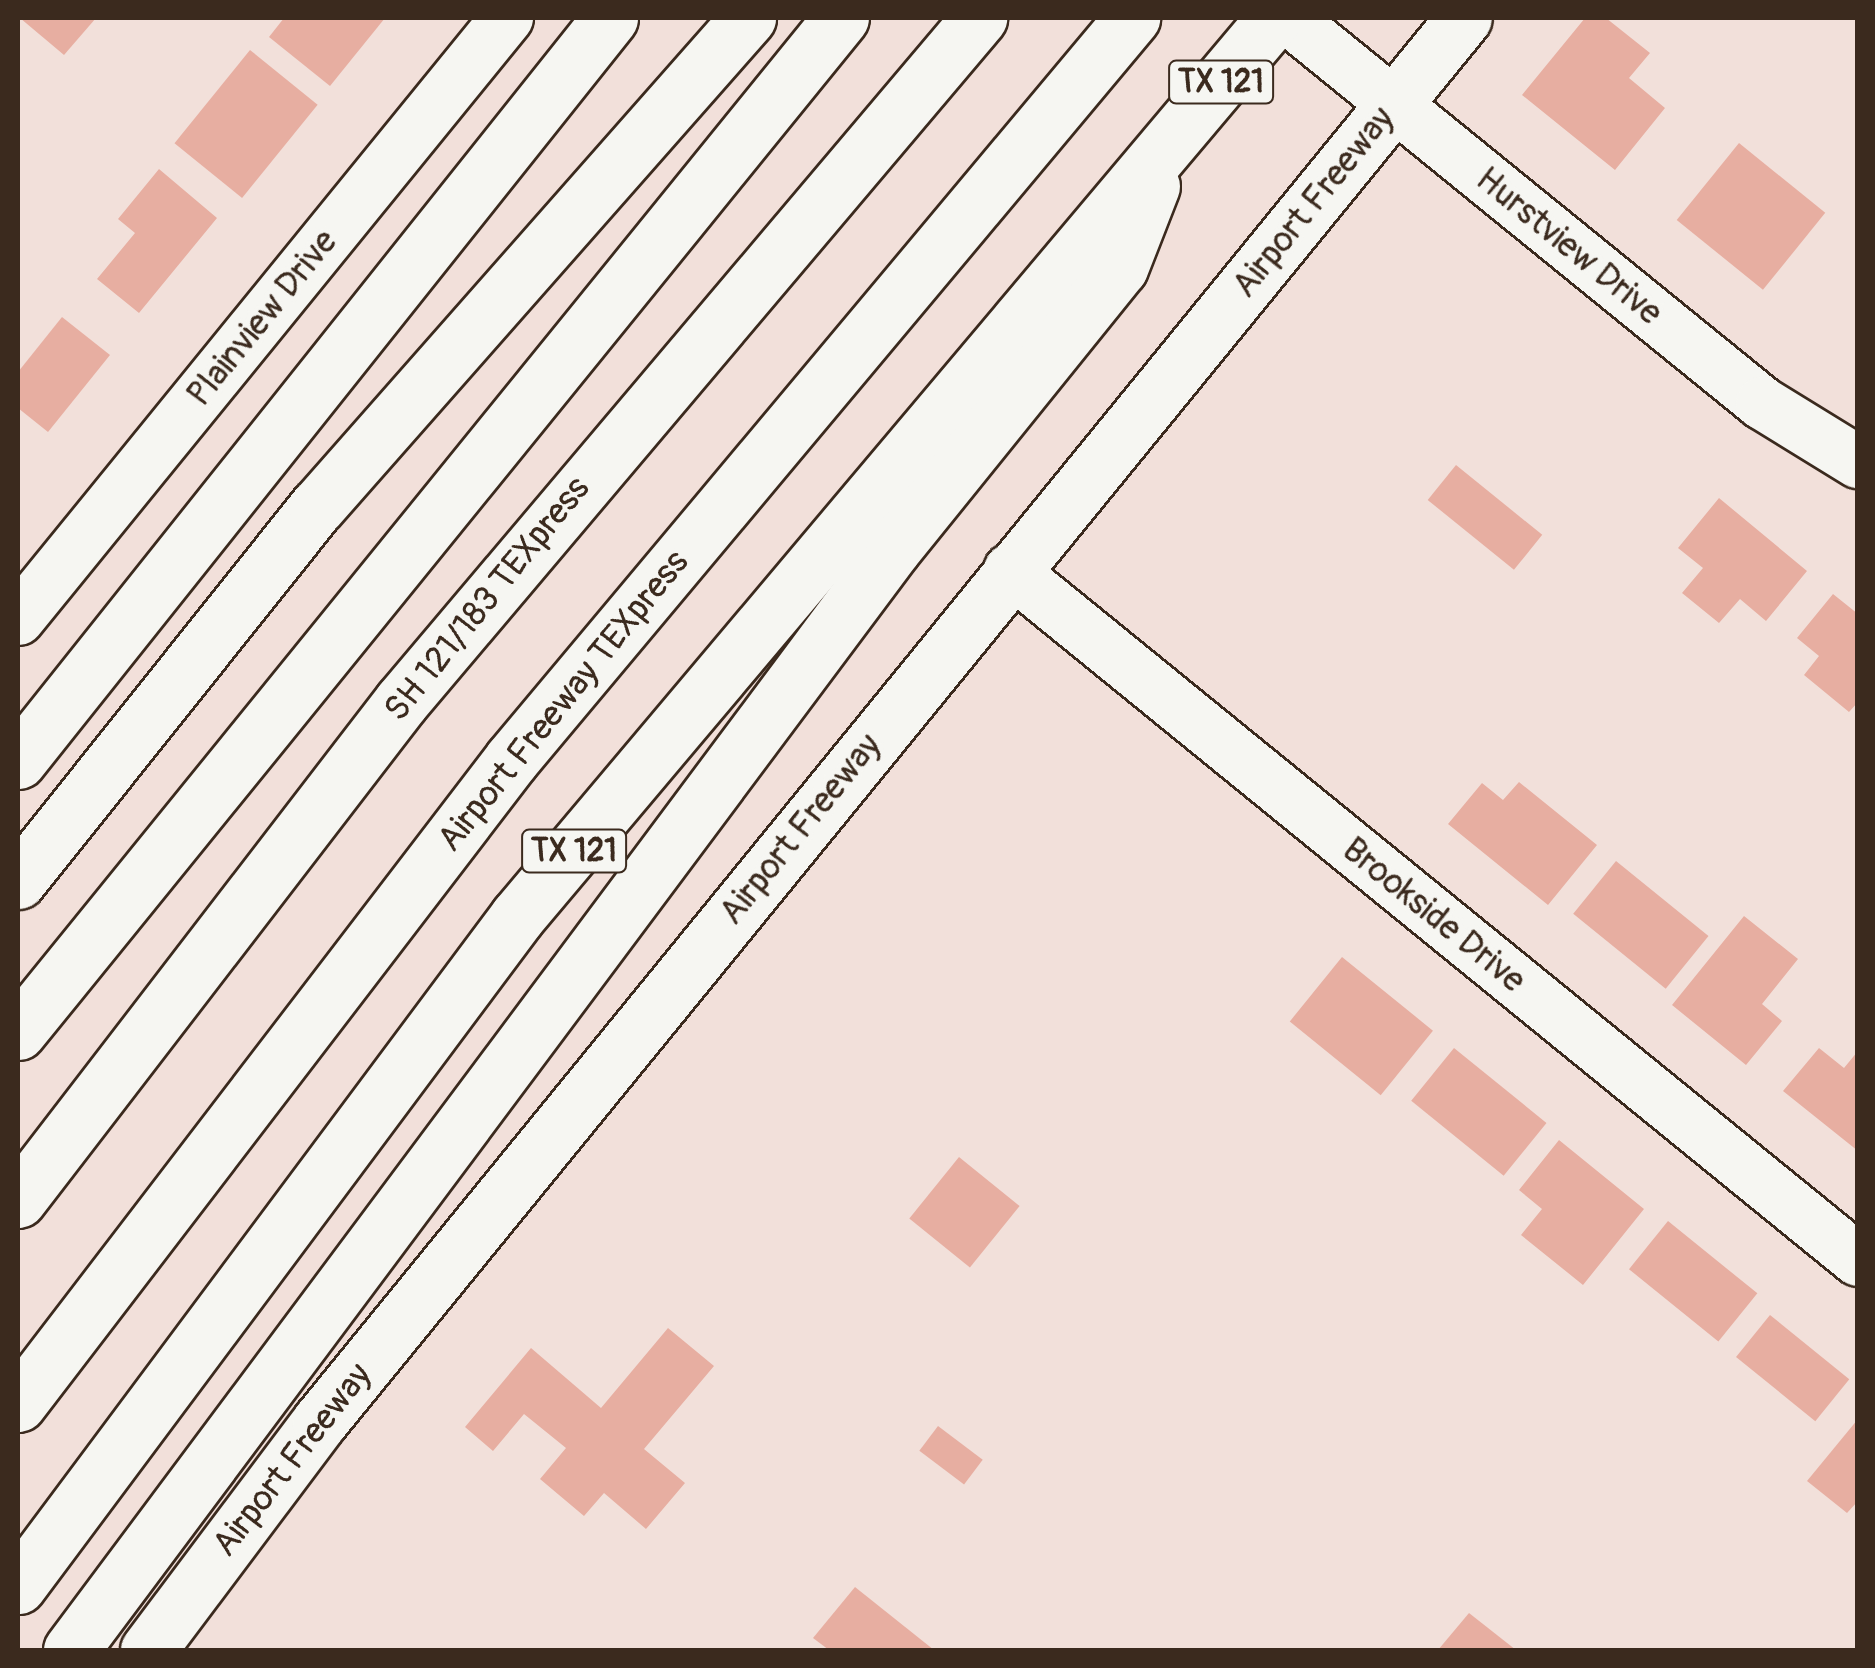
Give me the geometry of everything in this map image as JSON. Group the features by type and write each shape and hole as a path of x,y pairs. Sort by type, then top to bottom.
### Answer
{"main road":[{"path":"18,762 610,18"},
{"path":"18,881 317,507 748,18"},
{"path":"18,1032 841,18"},
{"name":"SH 121/183 TEXpress","path":"18,1200 401,702 979,18"},
{"name":"Airport Freeway TEXpress","path":"18,1404 511,760 1132,18"},
{"name":"TX 121","path":"18,1586 517,918 1274,18"},
{"name":"Airport Freeway","path":"148,1650 320,1421 1010,570 1464,18"},
{"path":"71,1650 892,550 1120,268 1168,146"}],"street":[{"name":"Plainview Drive","path":"18,620 507,18"},
{"name":"Hurstview Drive","path":"1288,18 1762,403 1858,462"},
{"name":"Brookside Drive","path":"1010,570 1858,1260"}],"building":[{"path":"20,18 96,18 64,55"},
{"path":"284,18 385,18 330,86 269,37"},
{"path":"1585,18 1606,18 1650,53 1629,78 1665,108 1615,170 1522,95"},
{"path":"250,50 318,105 242,198 174,143"},
{"path":"1739,143 1825,213 1763,290 1677,220"},
{"path":"159,169 217,218 139,313 97,279 135,233 118,219"},
{"path":"62,317 110,355 48,432 18,408 18,372"},
{"path":"1456,465 1542,535 1514,570 1428,500"},
{"path":"1719,498 1807,571 1766,621 1740,599 1719,623 1682,593 1703,568 1678,548"},
{"path":"1833,594 1858,614 1858,702 1849,712 1804,675 1819,656 1797,638"},
{"path":"1519,782 1597,845 1548,905 1448,824 1482,783 1503,800"},
{"path":"1616,861 1708,936 1666,989 1573,914"},
{"path":"1744,916 1798,959 1762,1004 1782,1021 1746,1065 1672,1005"},
{"path":"1342,957 1433,1031 1381,1095 1290,1022"},
{"path":"1454,1048 1546,1123 1504,1176 1411,1101"},
{"path":"1819,1048 1844,1068 1858,1051 1858,1151 1783,1091"},
{"path":"1559,1140 1644,1209 1583,1285 1521,1235 1542,1209 1519,1190"},
{"path":"959,1157 1020,1206 970,1267 909,1218"},
{"path":"1668,1221 1757,1293 1718,1342 1629,1269"},
{"path":"1770,1315 1849,1379 1815,1421 1736,1357"},
{"path":"668,1328 714,1366 644,1449 685,1483 646,1529 604,1493 584,1516 540,1479 566,1448 524,1414 493,1451 465,1427 531,1348 601,1408"},
{"path":"1858,1419 1858,1501 1847,1513 1807,1481"},
{"path":"938,1426 983,1460 964,1484 919,1451"},
{"path":"855,1587 934,1650 829,1650 813,1638"},
{"path":"1469,1613 1516,1650 1438,1650"}]}
